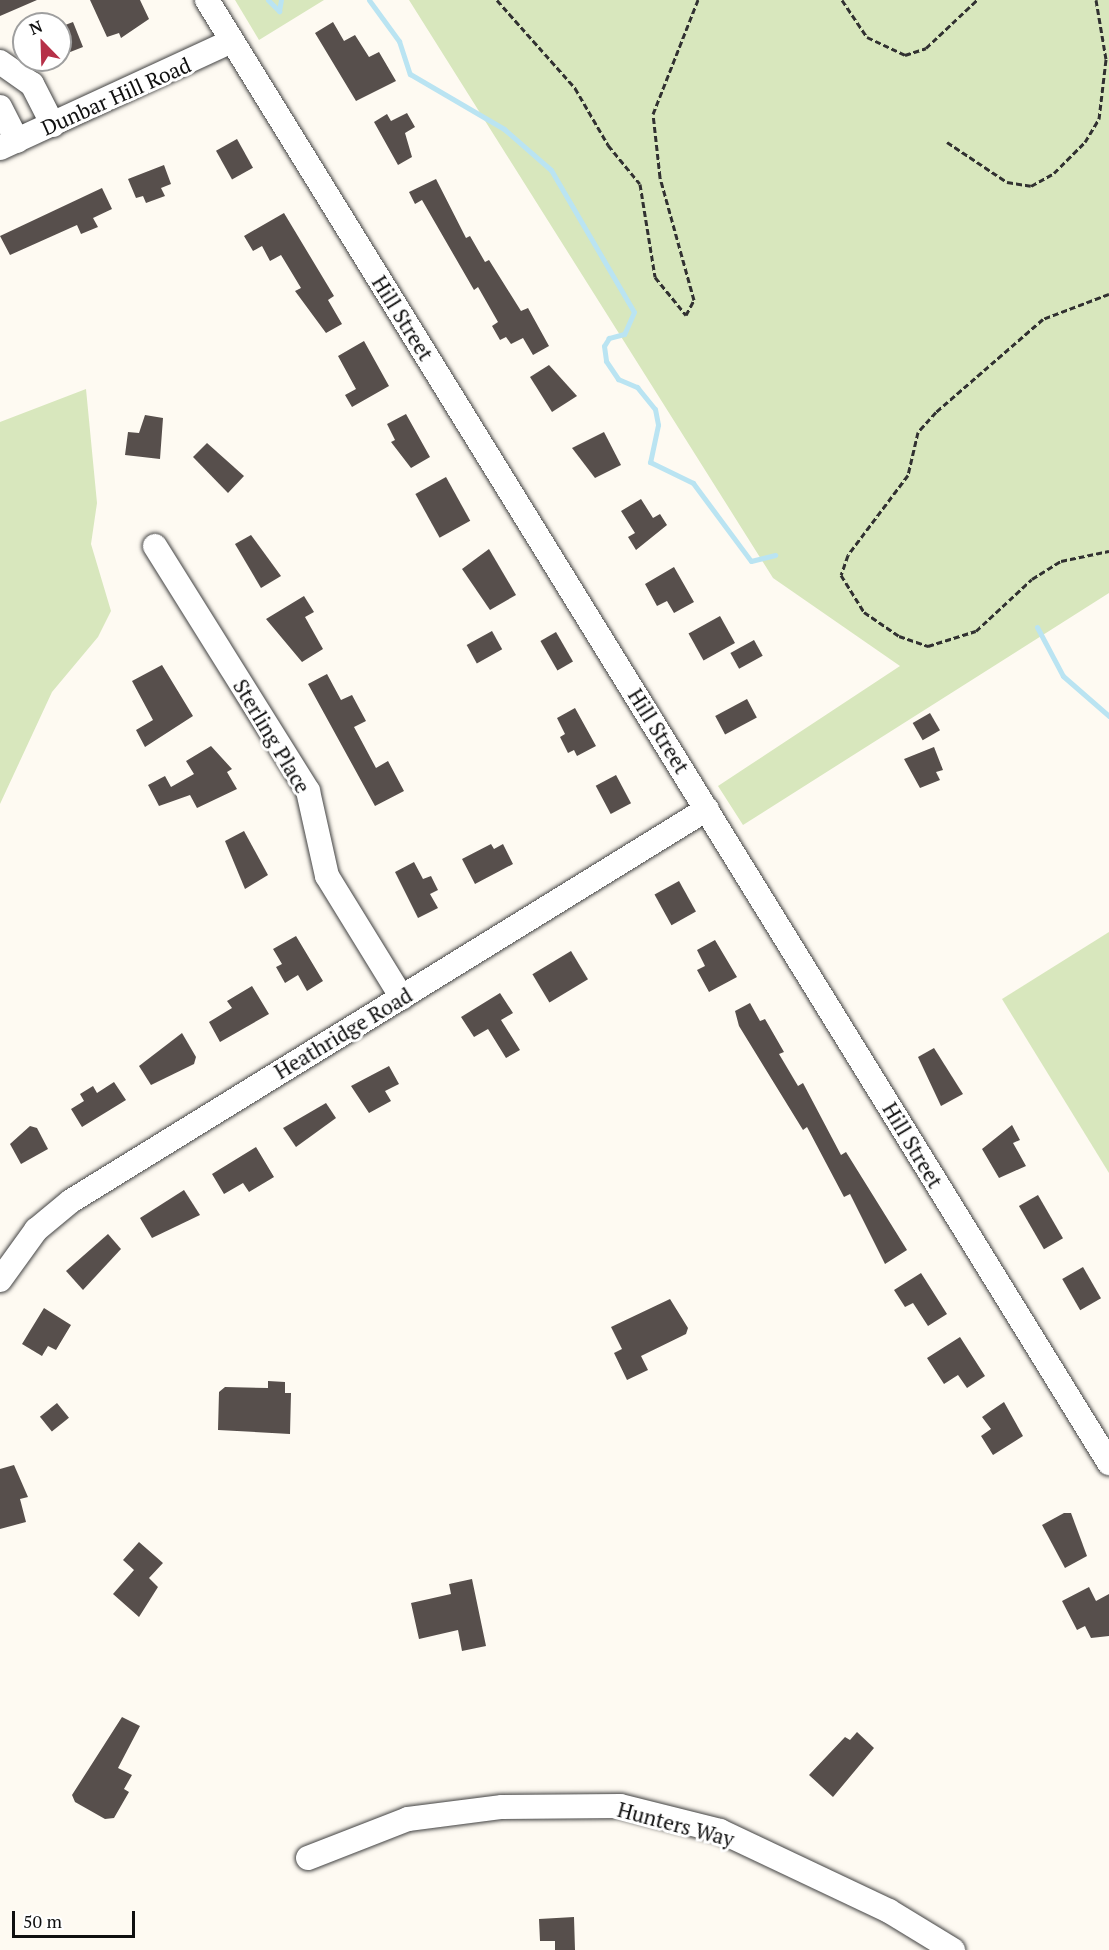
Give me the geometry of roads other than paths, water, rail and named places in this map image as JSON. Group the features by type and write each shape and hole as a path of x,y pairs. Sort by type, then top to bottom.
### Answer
{"street":[{"name":"Hill Street","path":"207,0 1109,1463"},
{"name":"Dunbar Hill Road","path":"8,145 232,41"},
{"path":"0,63 32,84 53,125"},
{"path":"0,107 8,145"},
{"name":"Sterling Place","path":"155,546 308,791 327,876 402,998"},
{"name":"Heathridge Road","path":"0,1280 36,1230 71,1201 707,809"},
{"name":"Hunters Way","path":"308,1858 408,1819 502,1807 620,1806 720,1831 889,1911 953,1950"}],"waterway":[{"path":"268,0 279,11 281,0"},
{"path":"369,0 399,41 410,74 504,129 551,170 634,312 624,334 609,338 604,346 606,361 618,379 637,387 655,409 658,425 650,462 693,483 751,561 775,555"},
{"path":"1037,627 1063,676 1109,716"}]}
